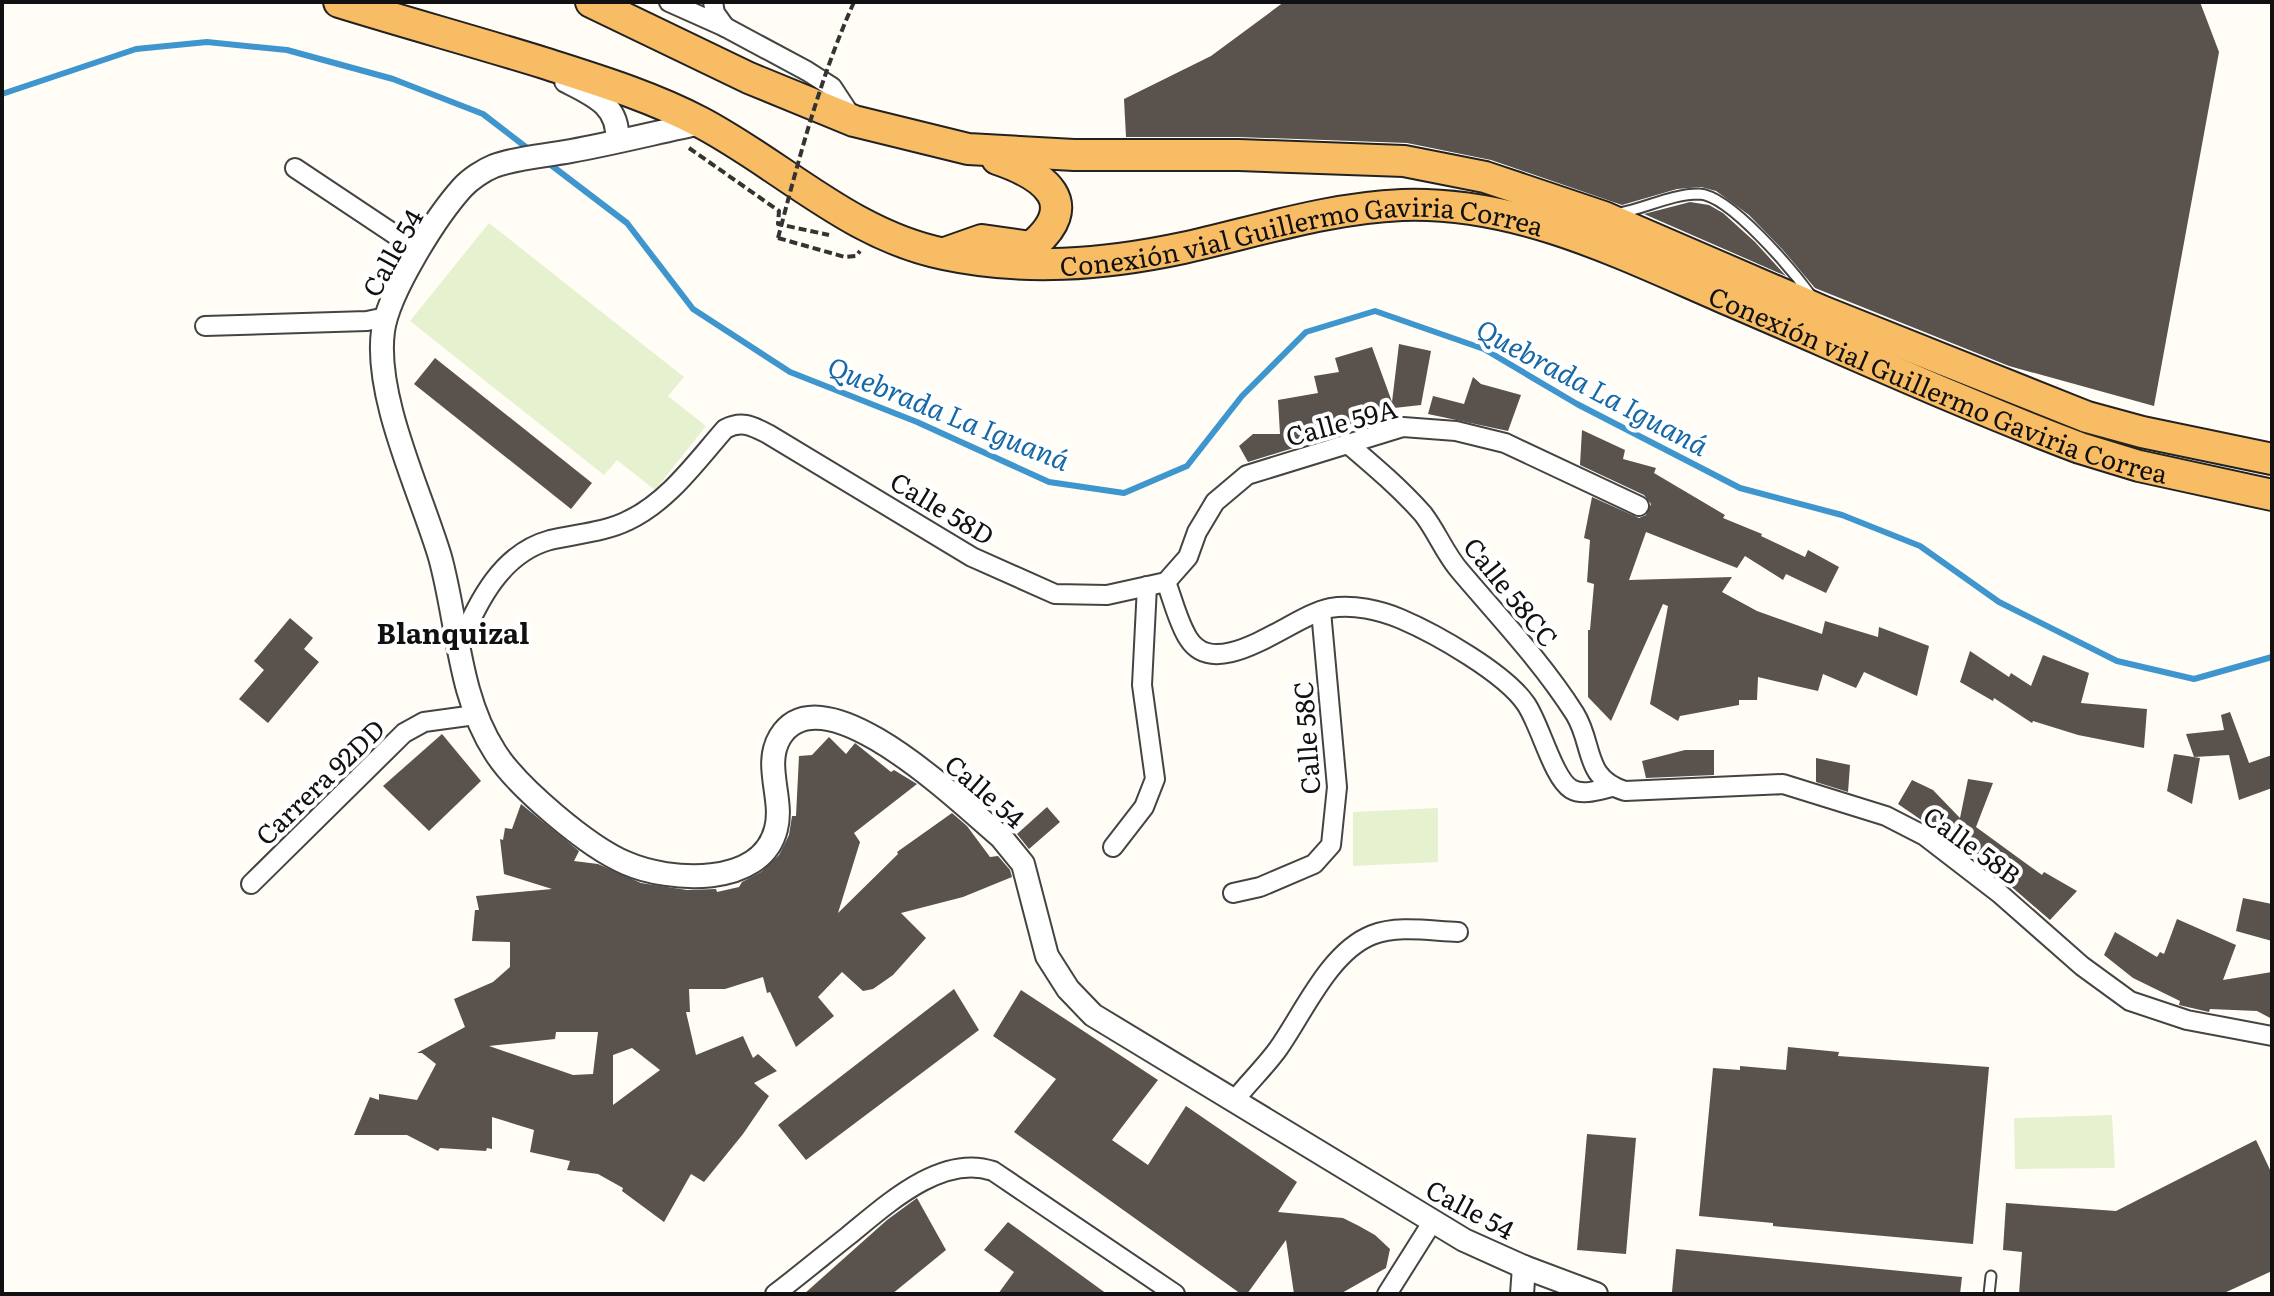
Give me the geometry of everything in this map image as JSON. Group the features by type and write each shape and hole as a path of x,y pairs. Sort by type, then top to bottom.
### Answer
{"highway":[{"name":"Conexión vial Guillermo Gaviria Correa","path":"339,2 609,83 695,135 748,151 842,213 906,243 942,254 996,264 1040,266 1087,263 1181,248 1275,225 1402,205 1502,213 1593,242 2080,448 2139,466 2272,495"},
{"path":"396,2 458,38"},
{"name":"Conexión vial Guillermo Gaviria Correa","path":"591,2 749,78 854,121 968,149 1074,155 1239,155 1404,161 1485,177 1604,217 1824,312 2087,417 2142,432 2272,459"},
{"path":"942,254 982,240 1031,247 1048,233 1056,216 1054,196 1045,182 1020,167 968,149"}],"street":[{"path":"669,2 725,27 832,87 854,121"},
{"path":"713,2 715,13 725,27"},
{"path":"514,54 592,95 612,112 619,125 617,141"},
{"name":"Calle 54","path":"695,135 617,141 517,159 489,168 463,186 418,250 386,317 382,345 387,397 440,557 475,715 498,756 514,775 585,838 626,864 684,875 730,873 759,858 771,844 777,828 778,812 774,750 786,729 797,722 821,718 838,721 868,734 901,753 1013,850 1026,872 1047,956 1059,977 1093,1015 1464,1240 1596,1294"},
{"path":"295,168 418,250"},
{"path":"205,326 367,321 386,317"},
{"name":"Calle 58D","path":"458,647 480,597 510,562 545,542 626,522 652,506 725,429 735,424 747,424 768,434 972,557 1055,594 1107,595 1147,586"},
{"name":"Calle 59A","path":"1166,582 1188,557 1197,532 1215,502 1247,475 1403,427 1456,431 1505,443 1639,506"},
{"name":"Calle 58CC","path":"1347,443 1387,476 1425,517 1456,567 1516,635 1577,716 1597,776 1612,787"},
{"path":"1113,847 1144,807 1155,779 1142,685 1147,586 1166,582 1189,640 1212,655 1233,654 1299,619 1330,608 1370,609 1400,619 1457,648 1487,668 1525,701 1561,780 1572,790 1583,792 1612,787"},
{"name":"Calle 58C","path":"1233,893 1260,887 1314,864 1331,845 1337,787 1321,611"},
{"name":"Carrera 92DD","path":"251,884 404,733 424,722 475,715"},
{"name":"Calle 58B","path":"1612,787 1625,791 1783,784 1886,816 1925,836 1999,893 2082,966 2130,1001 2187,1020 2272,1036"},
{"path":"1234,1101 1278,1048 1336,963 1360,941 1395,929 1458,932"},
{"path":"775,1294 903,1192 945,1172 981,1167 993,1171 1175,1294"},
{"path":"1387,1294 1433,1221"},
{"path":"1522,1294 1524,1267"}],"lane":[{"path":"1604,217 1699,194 1719,199 1789,265 1824,312"},
{"path":"1989,1294 1991,1276"}],"path":[{"path":"854,2 826,68 778,238 845,257 856,256 860,252 858,245"},
{"path":"695,135 779,211 778,224 836,237"}],"green space":[{"path":"489,223 684,377 668,396 706,426 655,490 617,460 604,475 410,321"},
{"path":"1438,808 1438,862 1353,866 1353,812"},
{"path":"2112,1115 2115,1168 2015,1169 2014,1118"}],"building":[{"path":"1284,2 2200,2 2219,52 2154,406 2009,366 1815,288 1749,215 1716,191 1701,187 1677,189 1622,205 1491,160 1407,143 1239,137 1126,137 1124,99 1211,56"},
{"path":"1690,202 1709,205 1723,213 1786,276 1644,214"},
{"path":"1399,344 1431,351 1421,405 1394,408 1352,425 1302,434 1303,445 1248,462 1239,446 1253,434 1280,434 1278,400 1318,393 1314,376 1339,372 1335,358 1372,347 1392,402"},
{"path":"435,358 592,483 571,509 414,384"},
{"path":"1473,377 1481,384 1521,395 1508,431 1428,414 1433,396 1464,404"},
{"path":"1582,430 1625,450 1623,459 1656,468 1654,473 1725,515 1723,518 1805,557 1808,550 1839,567 1826,593 1786,574 1783,580 1745,556 1737,568 1646,532 1629,580 1732,577 1722,592 1757,611 1822,634 1825,621 1878,637 1879,627 1929,646 1917,696 1864,672 1856,688 1823,674 1818,691 1758,677 1757,700 1739,700 1739,705 1680,716 1678,721 1650,704 1668,606 1663,604 1611,721 1588,697 1588,630 1594,584 1587,582 1590,540 1584,538 1592,497 1639,518 1646,515 1651,504 1644,495 1580,465"},
{"path":"290,618 313,638 304,649 319,662 268,723 239,699 264,670 254,661"},
{"path":"1970,651 2009,677 2011,673 2031,686 2043,655 2089,673 2081,703 2147,709 2144,748 2032,723 1994,698 1993,701 1960,682"},
{"path":"2230,712 2249,763 2272,755 2272,788 2239,800 2229,755 2194,757 2186,734 2224,730 2221,715"},
{"path":"442,734 481,781 429,831 383,786"},
{"path":"829,737 846,754 855,743 891,772 894,770 917,784 854,833 860,842 838,913 897,852 952,813 967,826 990,857 998,856 1012,877 963,897 901,913 926,938 893,975 873,989 863,991 842,972 818,997 834,1016 796,1047 770,992 767,993 763,977 725,989 689,989 690,1012 686,1012 696,1055 743,1036 753,1058 758,1054 777,1071 754,1083 769,1096 704,1182 691,1174 664,1222 622,1191 623,1188 598,1174 567,1170 570,1161 530,1152 534,1130 492,1117 492,1149 487,1148 486,1151 440,1148 438,1151 407,1135 354,1135 370,1097 379,1100 379,1094 417,1100 436,1064 422,1053 417,1053 465,1027 454,999 493,982 510,967 510,942 472,941 475,910 479,910 476,896 552,889 504,874 500,839 503,840 505,828 512,829 521,804 579,851 574,861 598,864 641,883 687,890 716,889 717,892 739,887 779,855 789,835 792,816 796,816 799,756 812,755","holes":["556,1032 598,1032 593,1074 573,1075 489,1046 555,1039","632,1048 660,1070 613,1105 613,1055"]},
{"path":"1685,750 1714,750 1714,775 1646,778 1642,761"},
{"path":"2174,754 2200,758 2192,804 2167,791"},
{"path":"1816,758 1850,765 1848,792 1816,782"},
{"path":"1968,779 1993,783 1976,827 2042,875 2044,872 2077,891 2050,920 1984,863 1898,804 1912,780 1933,790 1960,818"},
{"path":"1047,807 1060,822 1029,849 1017,834"},
{"path":"2243,898 2272,904 2272,941 2236,931"},
{"path":"2177,919 2236,945 2223,980 2272,972 2272,1019 2257,1011 2210,1009 2209,1012 2179,1005 2180,1001 2133,978 2104,955 2115,932 2157,957 2160,952 2164,954"},
{"path":"954,989 979,1030 806,1160 778,1125"},
{"path":"1021,990 1158,1080 1112,1140 1148,1165 1186,1106 1297,1182 1278,1212 1343,1218 1359,1226 1390,1249 1386,1268 1340,1294 1294,1294 1286,1240 1247,1294 1241,1294 1014,1132 1056,1079 993,1036"},
{"path":"1788,1047 1839,1052 1838,1056 1989,1067 1973,1244 1773,1226 1773,1223 1699,1216 1713,1068 1740,1070 1740,1066 1786,1070"},
{"path":"1587,1134 1636,1138 1626,1254 1577,1250"},
{"path":"2256,1140 2272,1174 2272,1271 2222,1294 2019,1294 2022,1252 2003,1250 2006,1203 2116,1211"},
{"path":"917,1198 946,1250 892,1294 804,1294 887,1220"},
{"path":"1008,1222 1107,1294 998,1294 1014,1272 984,1250"},
{"path":"1676,1249 1962,1277 1960,1294 1672,1292"}],"waterway":[{"name":"Quebrada La Iguaná","path":"2,94 136,49 207,42 287,50 393,79 483,114 531,151"},
{"name":"Quebrada La Iguaná","path":"547,162 627,223 693,309 790,372 917,422 1049,482 1124,493 1187,466 1242,396 1306,332 1375,311 1484,349 1577,404 1740,488 1842,515 1920,546 1999,602 2117,661 2194,679 2272,657"}],"district":[{"name":"Blanquizal","path":"453,632"}]}
